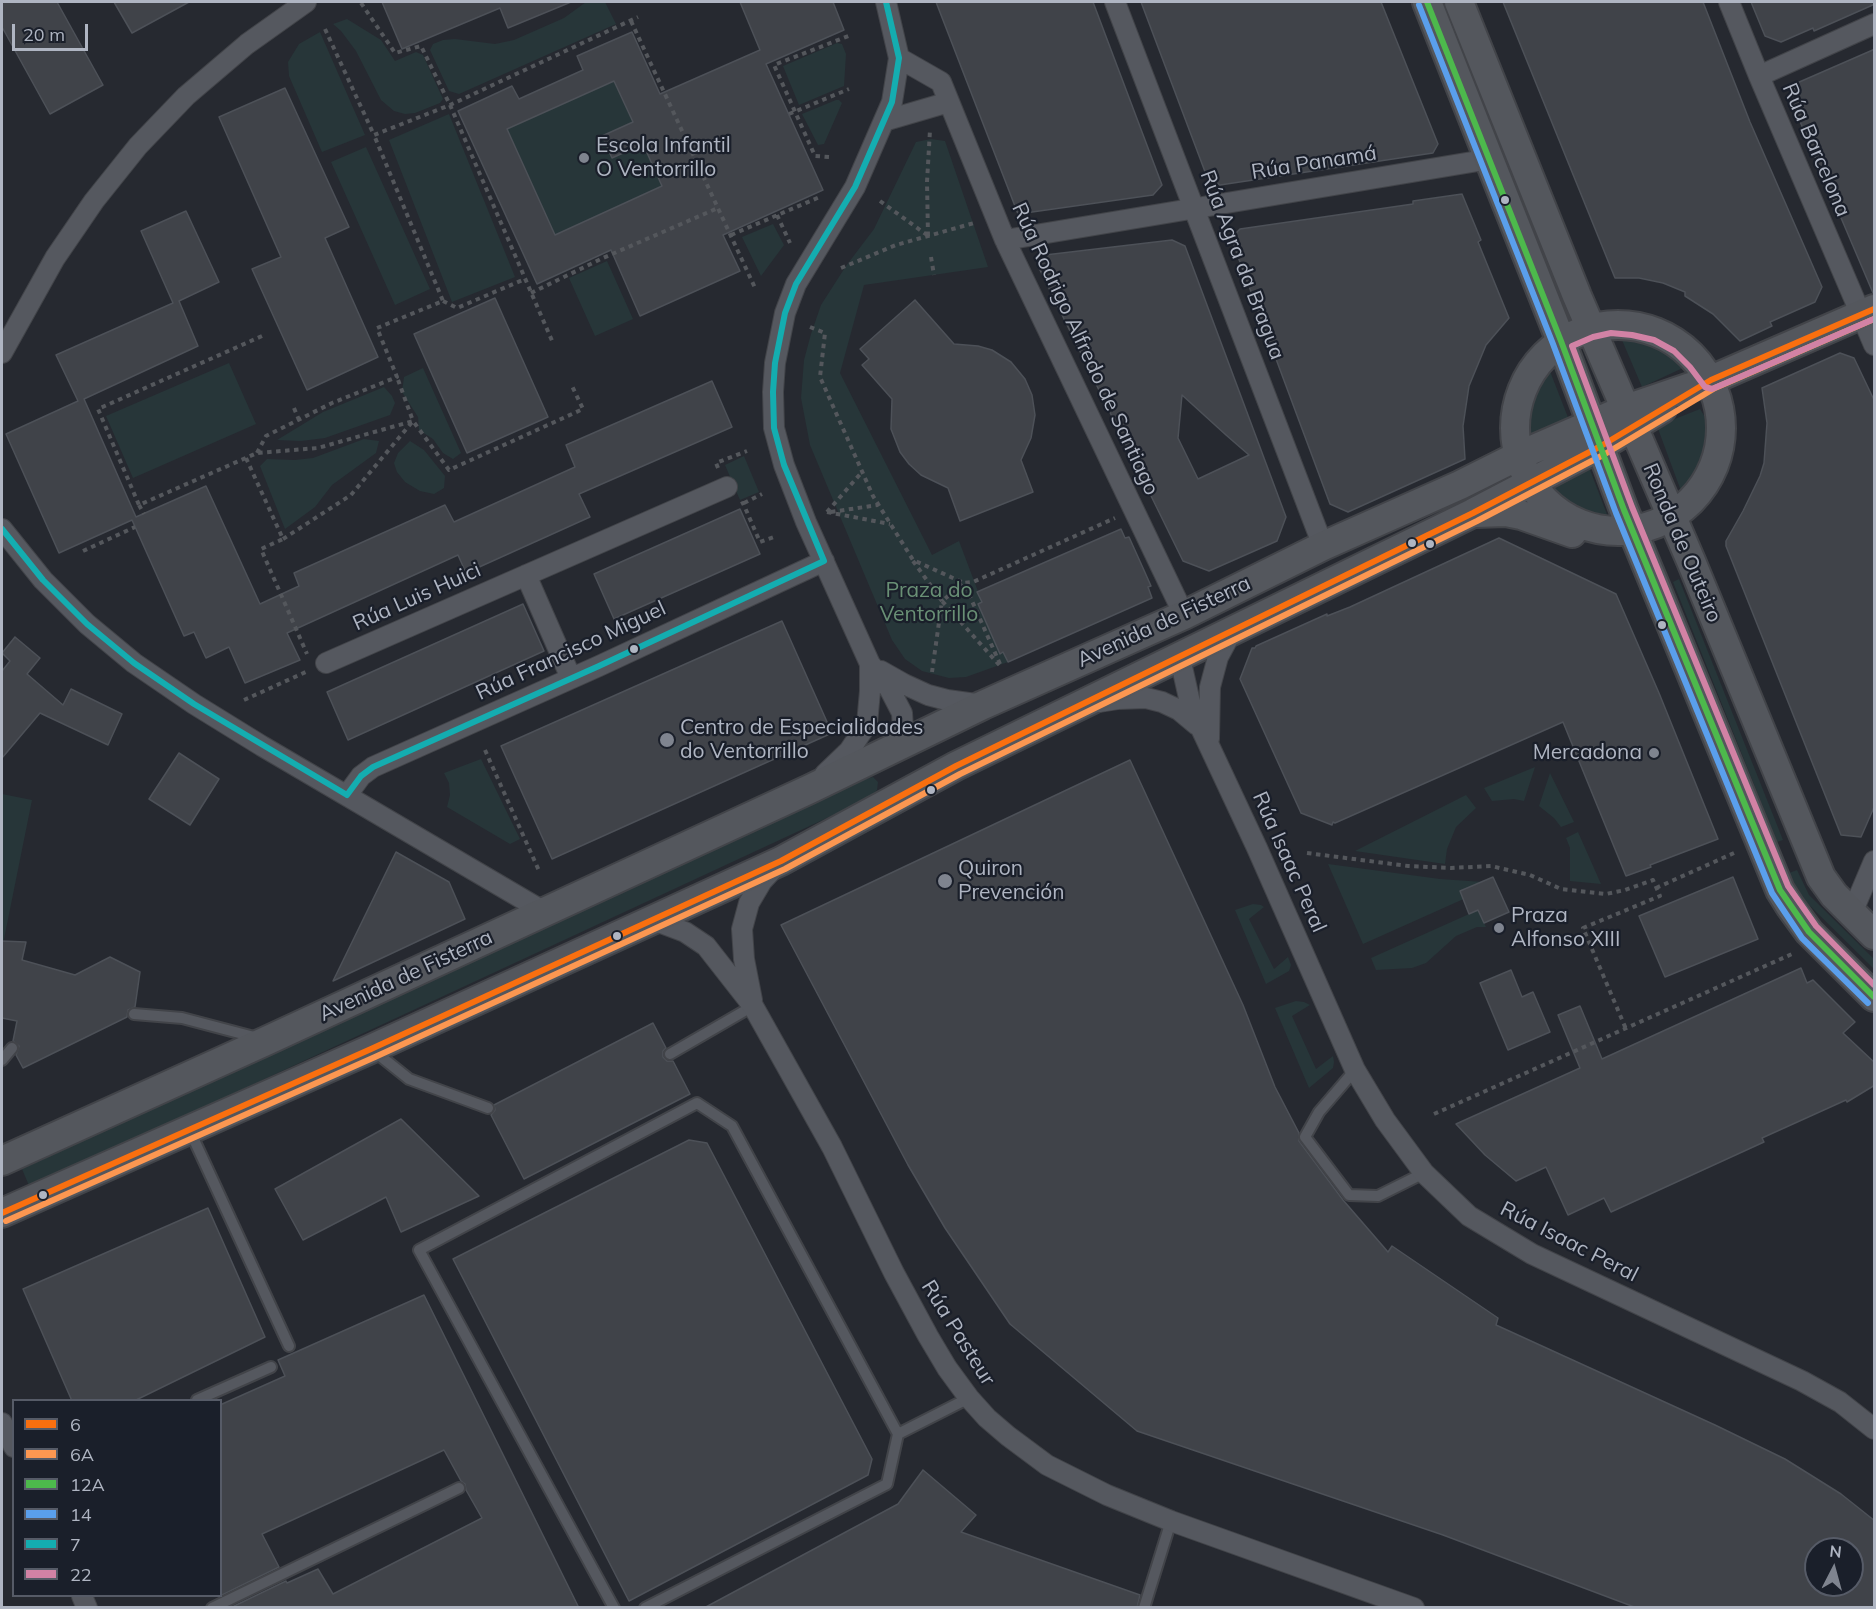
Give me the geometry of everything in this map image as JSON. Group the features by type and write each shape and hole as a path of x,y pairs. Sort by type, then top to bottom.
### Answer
{"main road":[{"name":"Ronda de Outeiro","path":"1426,2 1490,159 1633,530 1780,890 1809,932 1875,997"},
{"name":"Ronda de Outeiro","path":"1459,2 1590,328 1821,877 1834,895 1875,935"},
{"name":"Avenida de Fisterra","path":"2,1213 371,1049 781,861 956,766 1473,513 1529,483 1596,435 1629,418 1868,312"},
{"path":"1610,324 1634,326 1657,332 1679,344 1697,361 1711,380 1720,411 1721,439 1714,466 1696,497 1671,517 1653,525 1633,530 1609,531 1574,522 1544,501 1529,483 1518,456 1514,431 1515,412 1524,383 1542,357 1561,341 1590,328 1610,324"},
{"name":"Avenida de Fisterra","path":"2,1161 810,789 982,705 1184,615 1323,546 1460,485 1518,456 1596,435"},
{"path":"1473,513 1506,512 1521,515 1644,557"},
{"path":"1180,658 1182,645 1191,634 1243,602 1323,546"},
{"path":"857,819 899,777 904,744"}],"street":[{"path":"2,353 55,258 94,201 138,146 186,96 247,44 306,2"},
{"path":"886,2 899,58 892,102 855,188 796,284 785,313 775,363 773,392 774,428 784,465 870,664 889,688 902,713 904,744"},
{"name":"Rúa Agra da Bragua","path":"1115,2 1323,546"},
{"name":"Rúa Barcelona","path":"1729,2 1759,76 1868,312 1875,345"},
{"path":"1759,76 1875,24"},
{"name":"Rúa Rodrigo Alfredo de Santiago","path":"899,58 941,82 1005,240 1184,615"},
{"path":"884,121 949,102"},
{"name":"Rúa Panamá","path":"1005,240 1490,159"},
{"name":"Rúa Luis Huici","path":"320,666 726,488"},
{"path":"2,528 43,580 87,624 134,663 194,704 543,912"},
{"name":"Rúa Francisco Miguel","path":"347,795 361,776 373,767 824,561"},
{"path":"526,575 571,678"},
{"name":"Avenida de Fisterra","path":"1209,742 1210,687 1218,657 1232,632"},
{"name":"Rúa Isaac Peral","path":"1180,658 1191,707 1209,742 1355,1070 1385,1120 1424,1173 1469,1216 1532,1254 1802,1381 1840,1402 1875,1429"},
{"path":"870,664 928,695 982,705"},
{"name":"Avenida de Fisterra","path":"810,789 849,751 867,724 870,664"},
{"name":"Rúa Isaac Peral","path":"1081,705 1118,699 1146,698 1162,702 1179,710 1197,725 1209,742"},
{"name":"Avenida de Fisterra","path":"753,1006 744,959 742,929 749,903 762,881 781,861"},
{"path":"1852,913 1875,861"},
{"name":"Rúa Pasteur","path":"653,920 685,932 706,946 753,1006 832,1148 928,1336 947,1368 987,1418 1047,1465 1107,1495 1383,1602 1414,1608"},
{"path":"2,1423 12,1443"}],"lane":[{"path":"670,1054 753,1006"},
{"path":"134,1014 182,1018 266,1041"},
{"path":"2,1060 12,1048"},
{"path":"371,1049 409,1079 488,1108"},
{"path":"1355,1070 1319,1113 1305,1137 1349,1195 1378,1196 1424,1173"},
{"path":"614,1608 419,1250 697,1103 732,1126 898,1434 887,1484 645,1608"},
{"path":"190,1130 289,1346"},
{"path":"201,1399 271,1367"},
{"path":"898,1434 969,1398"},
{"path":"212,1608 459,1488"},
{"path":"1144,1608 1171,1521"}],"path":[{"path":"361,3 395,53 421,46 450,105 553,343"},
{"path":"374,135 450,105 638,17"},
{"path":"632,21 756,290"},
{"path":"325,29 374,135 443,301 457,308 525,279"},
{"path":"830,157 815,156 774,65 851,35"},
{"path":"789,114 849,89"},
{"path":"928,236 927,182 930,129"},
{"path":"731,235 826,194"},
{"path":"880,201 928,236"},
{"path":"531,293 603,258 718,208"},
{"path":"777,215 790,243"},
{"path":"841,268 896,245 963,225"},
{"path":"931,257 934,275"},
{"path":"443,301 377,328 413,421 449,470 583,409 573,386"},
{"path":"810,327 825,333 820,377 878,505 942,601 1002,668 964,583"},
{"path":"144,514 98,409 262,336"},
{"path":"257,453 266,436 332,403 397,377"},
{"path":"294,408 299,420"},
{"path":"140,505 257,453 318,448 413,421"},
{"path":"244,700 320,666 261,549 283,539 351,495 413,421"},
{"path":"246,458 283,539"},
{"path":"827,512 862,471"},
{"path":"743,503 762,494"},
{"path":"827,512 878,505"},
{"path":"827,512 890,524"},
{"path":"913,560 964,583 973,582 1121,515"},
{"path":"83,551 135,527"},
{"path":"931,679 942,601 964,583"},
{"path":"485,750 540,873"},
{"path":"1656,888 1734,853"},
{"path":"1306,854 1408,866 1451,868 1491,866 1530,875 1561,889 1606,894 1626,890 1653,880 1660,896 1583,928 1626,1029"},
{"path":"1434,1114 1792,954"}],"green space":[{"path":"586,2 605,2 616,24 459,94 449,91 430,50 433,44 455,39 495,44 514,40 564,18"},
{"path":"347,19 381,40 395,61 416,52 423,55 443,99 440,103 415,113 405,114 394,111 381,100 356,51 333,24"},
{"path":"320,32 365,135 322,152 289,76 288,62 299,44"},
{"path":"837,43 842,44 846,54 844,86 799,105 783,66"},
{"path":"614,81 662,186 555,235 507,129"},
{"path":"836,100 842,103 824,144 818,145 802,114"},
{"path":"449,114 515,277 452,302 389,140"},
{"name":"Praza do Ventorrillo","path":"931,139 945,141 988,267 864,285 840,373 932,555 959,541 982,602 978,604 1008,662 966,677 949,678 922,671 905,659 892,640 810,445 801,398 804,360 821,305 846,266 874,229 916,142"},
{"path":"366,147 430,289 395,305 331,162"},
{"path":"773,224 784,245 761,276 742,237"},
{"path":"607,261 633,319 595,336 569,278"},
{"path":"1619,333 1638,334 1654,341 1672,352 1685,367 1642,387"},
{"path":"1546,361 1569,420 1524,439 1523,414 1529,394"},
{"path":"229,363 256,424 133,478 106,416"},
{"path":"423,368 461,453 453,459 443,453 433,439 419,430 418,417 402,392 404,377"},
{"path":"384,387 395,403 390,415 325,438 301,441 277,440 323,412"},
{"path":"1700,409 1705,417 1706,429 1703,450 1694,474 1681,491 1657,426"},
{"path":"364,439 379,441 376,453 332,485 315,507 285,529 260,466 267,459 313,458"},
{"path":"410,441 424,450 445,476 444,488 434,494 420,491 405,482 397,472 394,463 398,453"},
{"path":"744,456 759,492 740,500 725,465"},
{"path":"1587,462 1608,517 1588,514 1571,507 1554,496 1543,484"},
{"path":"1679,579 1783,840 1777,842 1673,582"},
{"path":"481,759 520,839 510,844 447,807 450,795 449,783 444,773"},
{"path":"1535,767 1524,801 1514,799 1492,801 1484,788"},
{"path":"1550,773 1574,822 1561,827 1539,806"},
{"path":"873,777 878,782 877,790 870,798 30,1188 22,1169 862,780"},
{"path":"2,794 32,800 2,949"},
{"path":"1466,795 1476,808 1456,827 1447,849 1445,864 1355,851"},
{"path":"1578,832 1601,884 1570,881 1570,848 1566,838"},
{"path":"1328,864 1440,879 1483,882 1486,889 1363,944"},
{"path":"1797,870 1809,895 1874,959 1874,969 1803,899 1789,873"},
{"path":"1253,904 1264,907 1249,919 1274,969 1288,957 1291,965 1289,971 1266,984 1235,910"},
{"path":"1478,910 1486,927 1477,927 1456,936 1426,963 1412,968 1376,970 1371,958"},
{"path":"1296,1001 1310,1005 1292,1016 1316,1069 1333,1056 1334,1062 1333,1068 1309,1088 1275,1008"}],"building":[{"path":"2,2 57,2 103,85 50,114 2,27"},
{"path":"114,2 189,2 132,33"},
{"path":"382,2 571,2 508,28 500,8 402,49"},
{"path":"740,2 833,2 844,30 766,64 823,190 723,235 740,271 640,316 611,250 537,284 458,111 512,86 519,99 583,70 577,56 632,32 660,94 760,50","holes":["614,81 633,122 602,136 612,158 643,144 662,186 555,235 507,129"]},
{"path":"936,2 1093,2 1162,185 1153,195 1018,214"},
{"path":"1141,2 1381,2 1438,144 1433,153 1220,185 1207,177"},
{"path":"1503,2 1703,2 1750,122 1822,287 1815,302 1770,322 1772,326 1740,341 1713,314 1685,296 1685,292 1663,283 1639,278 1615,278"},
{"path":"1751,2 1875,2 1875,4 1814,31 1813,28 1781,42 1765,36"},
{"path":"1875,49 1875,293 1873,293 1790,98 1797,83"},
{"path":"285,88 349,227 325,238 378,357 307,390 252,269 281,257 219,117"},
{"path":"1462,194 1481,240 1478,242 1509,318 1486,345 1469,386 1463,426 1465,459 1348,512 1330,504 1231,238 1240,229 1413,204 1413,201"},
{"path":"186,211 219,282 179,301 198,346 84,399 136,517 206,486 260,604 299,586 294,573 445,505 454,522 575,467 566,445 712,381 732,427 579,494 590,517 466,573 458,555 287,633 300,660 245,683 229,647 206,658 194,632 184,636 132,520 59,553 6,434 78,401 56,355 173,303 141,231"},
{"path":"1172,240 1185,246 1286,517 1277,541 1209,571 1183,561 1039,268 1045,255","holes":["1182,395 1249,455 1198,479 1178,438"]},
{"path":"495,298 548,417 467,453 414,334"},
{"path":"915,300 954,344 992,350 1011,362 1025,379 1032,395 1035,415 1031,438 1021,460 1033,492 960,521 948,488 921,475 900,452 891,429 892,399 862,365 869,359 860,349"},
{"path":"1840,353 1854,358 1875,402 1875,805 1861,837 1841,835 1726,546 1726,541 1743,511 1764,463 1767,423 1762,388"},
{"path":"740,509 760,554 614,619 594,574"},
{"path":"1121,529 1125,538 1129,537 1143,568 1151,586 1148,587 1152,598 1008,662 1003,652 1000,654 978,604 982,602 977,592"},
{"path":"1499,538 1616,594 1718,839 1626,876 1563,722 1333,822 1332,825 1301,813 1240,679 1252,648 1327,614 1327,616 1350,607"},
{"path":"523,604 544,651 348,740 327,692"},
{"name":"Centro de Especialidades do Ventorrillo","path":"782,621 832,733 552,859 501,746"},
{"path":"15,637 40,658 27,674 63,705 71,689 122,714 108,745 40,713 2,758 2,671 10,661 2,653"},
{"path":"179,753 219,779 190,825 149,799"},
{"path":"1130,760 1243,1005 1275,1087 1299,1133 1299,1141 1343,1200 1388,1252 1392,1246 1498,1318 1496,1325 1785,1459 1841,1494 1875,1521 1875,1608 1637,1608 1443,1535 1137,1431 1010,1324 945,1228 908,1165 781,925"},
{"path":"396,852 449,882 465,919 333,981"},
{"path":"1493,877 1509,912 1484,923 1478,910 1469,914 1460,891"},
{"path":"1733,877 1758,939 1665,977 1639,916"},
{"path":"2,941 26,942 22,960 75,975 110,957 140,972 135,1007 128,1010 127,1017 23,1068 16,1055 19,1046 13,1041 17,1021 2,1018"},
{"path":"1801,968 1807,983 1813,980 1855,1022 1843,1033 1875,1063 1875,1085 1847,1102 1846,1100 1762,1138 1764,1142 1611,1212 1604,1198 1568,1215 1546,1167 1516,1181 1485,1155 1456,1124 1580,1068 1558,1015 1580,1006 1602,1059"},
{"path":"1511,970 1522,997 1533,992 1550,1032 1508,1050 1480,983"},
{"path":"653,1023 666,1048 663,1051 663,1057 667,1061 673,1061 690,1094 524,1179 491,1115 495,1110 494,1105"},
{"path":"401,1119 479,1196 401,1232 386,1197 303,1240 275,1189"},
{"path":"689,1140 707,1143 872,1459 868,1475 629,1601 453,1259"},
{"path":"208,1208 265,1337 138,1399 71,1399 23,1289"},
{"path":"424,1295 579,1608 230,1608 286,1581 287,1583 318,1569 333,1594 482,1518 444,1450 262,1534 279,1567 222,1595 222,1404 285,1376 278,1360"},
{"path":"923,1470 976,1515 961,1532 1140,1595 1137,1608 704,1608 898,1504"}],"transit line":[{"name":"7","path":"824,561 784,465 774,428 775,363 785,313 796,284 855,187 892,102 899,58 886,2"},
{"name":"12A","path":"1427,2 1561,341 1624,510 1780,890 1809,932 1874,997"},
{"name":"14","path":"1419,5 1553,344 1616,513 1772,893 1802,938 1868,1003"},
{"name":"6","path":"2,1213 371,1049 781,861 956,766 1473,513 1601,446 1711,380 1874,309"},
{"name":"6A","path":"6,1221 375,1057 785,869 960,774 1477,521 1605,454 1715,388 1874,319"},
{"name":"22","path":"1874,319 1712,389 1705,387 1674,351 1654,340 1611,333 1593,337 1572,346 1632,507 1788,886 1816,926 1874,985"},
{"name":"7","path":"2,529 43,580 87,624 134,663 194,704 347,795"},
{"name":"7","path":"347,795 361,776 373,767 599,666 824,561"}],"place":[{"name":"Escola Infantil O Ventorrillo","path":"584,158"},
{"name":"Centro de Especialidades do Ventorrillo","path":"667,740"},
{"name":"Mercadona","path":"1654,753"},
{"name":"Quiron Prevención","path":"945,881"},
{"name":"Praza Alfonso XIII","path":"1499,928"}]}
